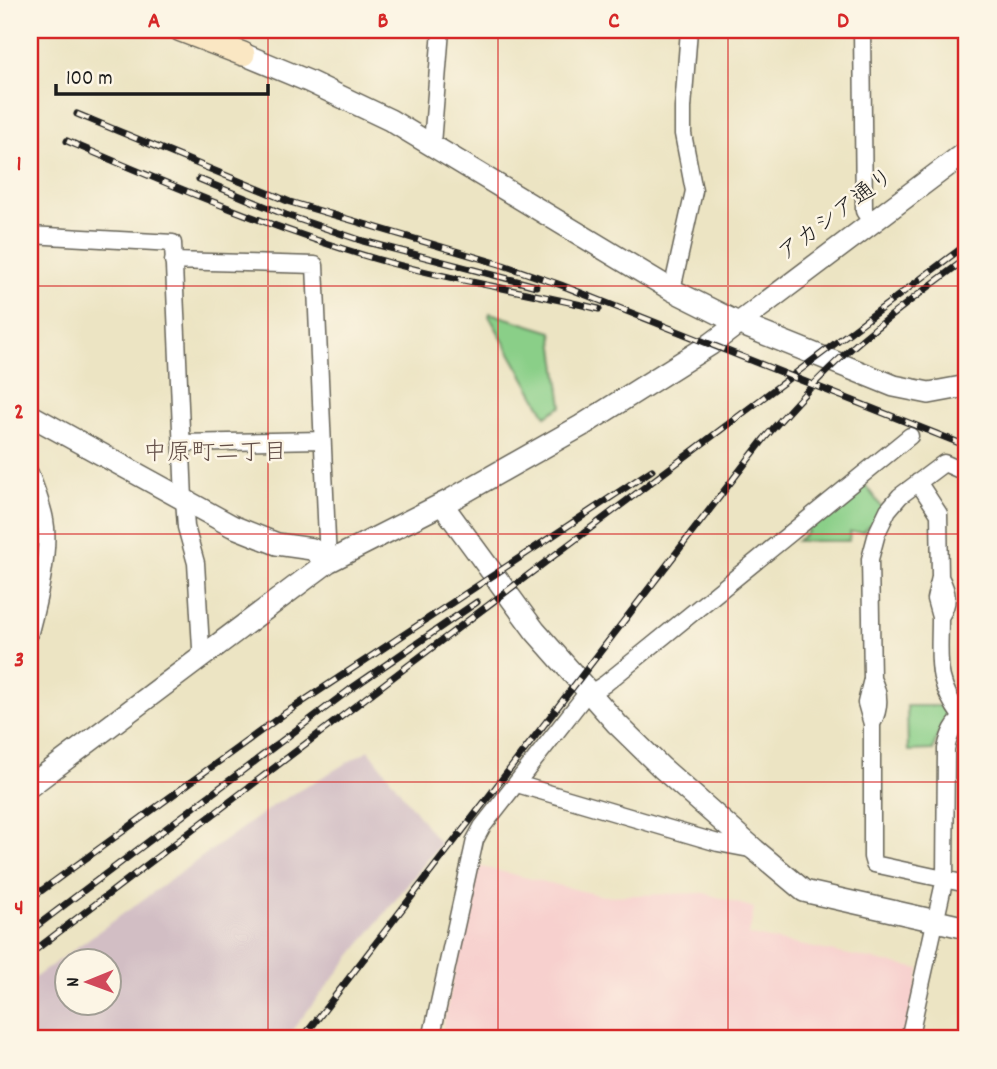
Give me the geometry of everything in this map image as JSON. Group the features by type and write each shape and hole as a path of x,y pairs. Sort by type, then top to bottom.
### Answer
{"main road":[{"path":"181,30 243,54"}],"street":[{"path":"432,144 441,30"},
{"path":"672,290 694,191 683,134 689,30"},
{"path":"862,30 864,211 872,223"},
{"path":"243,54 357,103 432,144 672,290 740,324 894,386 929,393 967,386"},
{"name":"アカシア通り","path":"30,786 328,562 442,504 581,426 740,324 967,151"},
{"path":"30,236 173,243 186,527 196,563 201,648 204,657"},
{"path":"173,261 315,265 328,562"},
{"path":"30,415 232,526 278,544 312,548 328,562"},
{"path":"431,1039 475,840 482,827 583,698 616,675 909,436"},
{"path":"181,443 321,440"},
{"path":"967,473 944,463 900,496 888,510 877,533 870,559 872,679 866,703 872,724 874,864 967,884"},
{"path":"30,473 46,523 42,575 30,632"},
{"path":"909,1039 945,878 946,748 953,729 965,717 948,698 940,678 940,617 948,598 940,577 939,514 918,482"},
{"path":"442,504 535,631 617,724 662,768 804,891 967,928"},
{"path":"517,784 718,843 755,850"}],"shaded area":[{"path":"369,750 440,844 285,1039 30,1039 30,981 52,965 52,1016 122,1016 122,946 79,946 274,805"},
{"path":"478,866 603,896 704,893 754,908 749,935 920,969 904,1039 440,1039"}],"green space":[{"path":"490,313 552,332 562,406 546,416 489,316"},
{"path":"863,482 883,509 875,526 869,526 863,532 850,532 849,541 797,541 808,532 805,526"},
{"path":"907,706 947,706 933,750 908,751"}],"railway":[{"path":"77,114 290,202 503,265 561,285 967,446"},
{"path":"67,141 220,204 336,247 431,273 599,309"},
{"path":"199,179 286,215 363,241 536,286"},
{"path":"30,954 967,244"},
{"path":"302,1039 764,439 803,395 845,354 967,258"},
{"path":"30,899 284,714 652,470"},
{"path":"30,931 352,688 477,602"}],"district":[{"name":"中原町二丁目","path":"215,454"}]}
